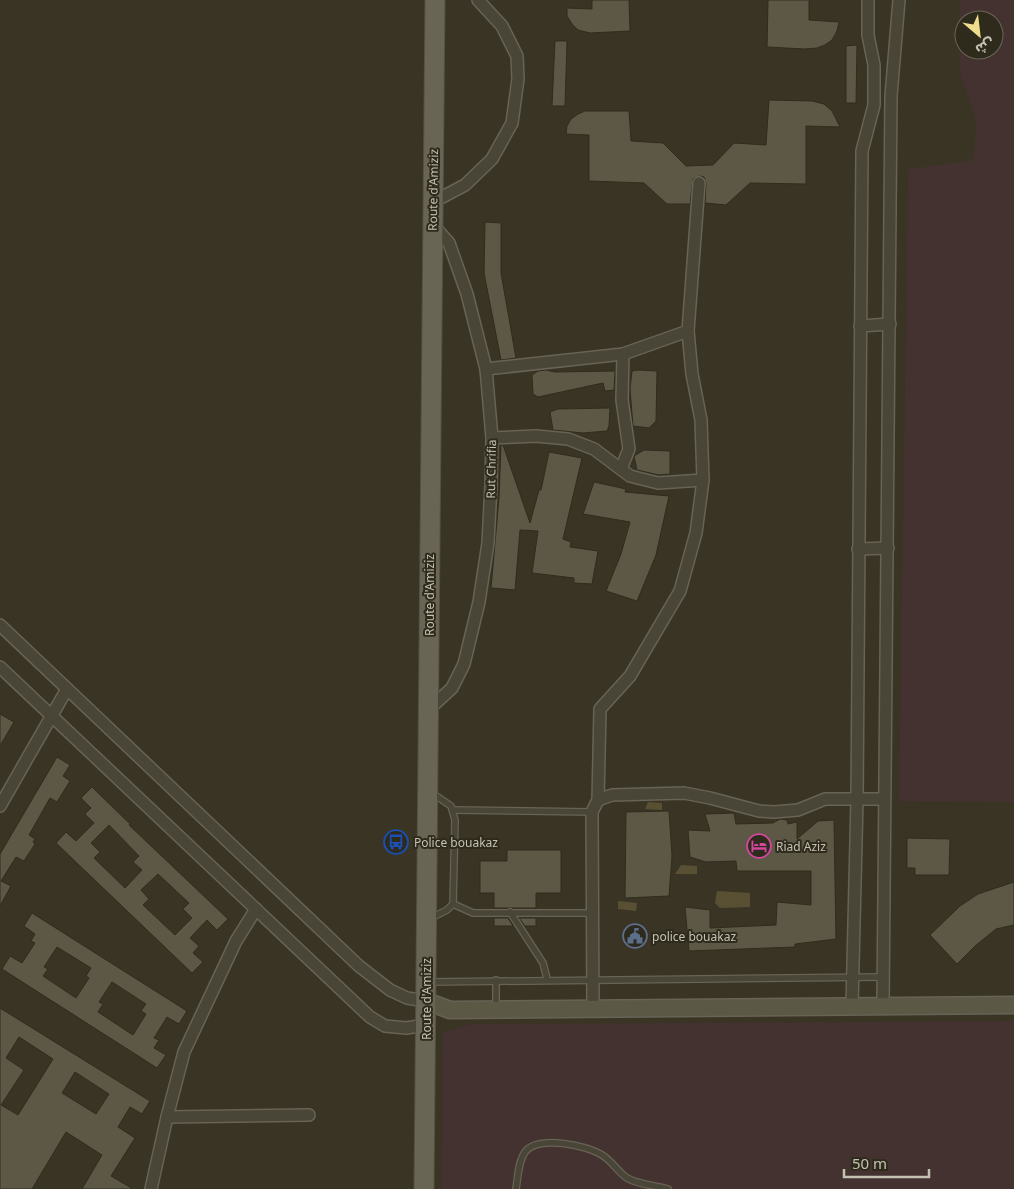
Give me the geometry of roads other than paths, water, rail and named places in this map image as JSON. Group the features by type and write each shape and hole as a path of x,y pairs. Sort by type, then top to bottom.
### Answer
{"main road":[{"name":"Route d'Amiziz","path":"424,1189 434,0"}],"street":[{"path":"433,202 465,185 492,159 512,123 518,79 517,56 502,26 478,0"},
{"path":"852,1006 857,800 862,151 863,141 871,120 874,94 874,65 868,35 868,0"},
{"path":"883,1006 891,96 899,0"},
{"path":"874,94 891,96"},
{"path":"593,1009 592,812 598,800 600,709 630,676 680,591 696,532 703,480 700,420 692,374 688,331 699,183"},
{"name":"Rut Chrifia","path":"428,710 452,688 464,664 479,602 488,543 492,485 492,438 486,369 468,294 449,243 433,224"},
{"path":"860,326 890,324"},
{"path":"486,369 623,354 688,331"},
{"path":"621,468 629,449 622,400 623,354"},
{"path":"492,438 536,436 568,439 594,449 630,476 658,483 703,480"},
{"path":"858,549 888,548"},
{"path":"0,625 359,966 390,990 407,998 426,1001 450,1010 1014,1004"},
{"path":"0,667 370,1017 385,1026 406,1028 426,1025 450,1010"},
{"path":"0,806 67,689"},
{"path":"598,800 612,796 684,793 774,812 798,810 825,800 884,799"},
{"path":"152,1189 167,1117 184,1052 236,941 256,909"},
{"path":"167,1117 310,1115"}],"lane":[{"path":"427,920 447,910 453,904 455,820 454,810 448,802 428,791"},
{"path":"454,810 592,812"},
{"path":"453,904 473,913 592,913"},
{"path":"510,912 543,963 547,979"},
{"path":"426,982 883,976"},
{"path":"496,980 496,1010"},
{"path":"516,1189 520,1164 530,1146 537,1143 550,1143 574,1145 589,1149 601,1154 626,1177 668,1189"}],"place":[{"name":"Police bouakaz","path":"396,842"},
{"name":"Riad Aziz","path":"759,846"},
{"name":"police bouakaz","path":"635,936"}]}
